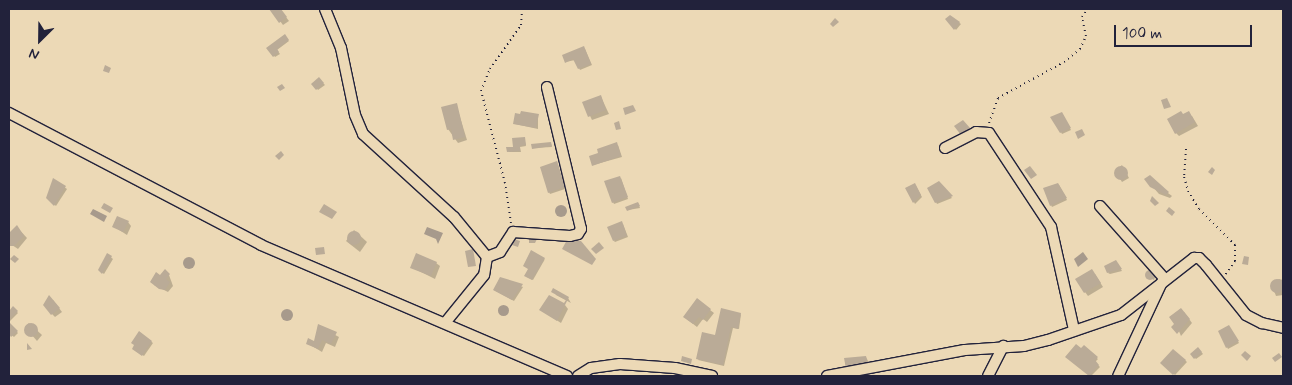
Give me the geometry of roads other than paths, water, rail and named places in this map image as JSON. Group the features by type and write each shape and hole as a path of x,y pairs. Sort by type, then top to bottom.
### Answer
{"street":[{"path":"324,9 341,48 355,115 363,134 449,213 488,257"},
{"path":"488,257 500,252 510,233 574,235 581,229 547,87"},
{"path":"9,113 261,245 567,376"},
{"path":"945,148 976,132 987,131 1052,228 1074,330"},
{"path":"1100,206 1164,278"},
{"path":"445,323 484,275 488,257"},
{"path":"827,376 1003,346 1032,344 1121,315 1164,278 1197,257 1250,318 1283,328"},
{"path":"1118,376 1164,278"},
{"path":"988,376 1003,346"},
{"path":"578,376 597,367 630,364 675,368 712,376"}]}
